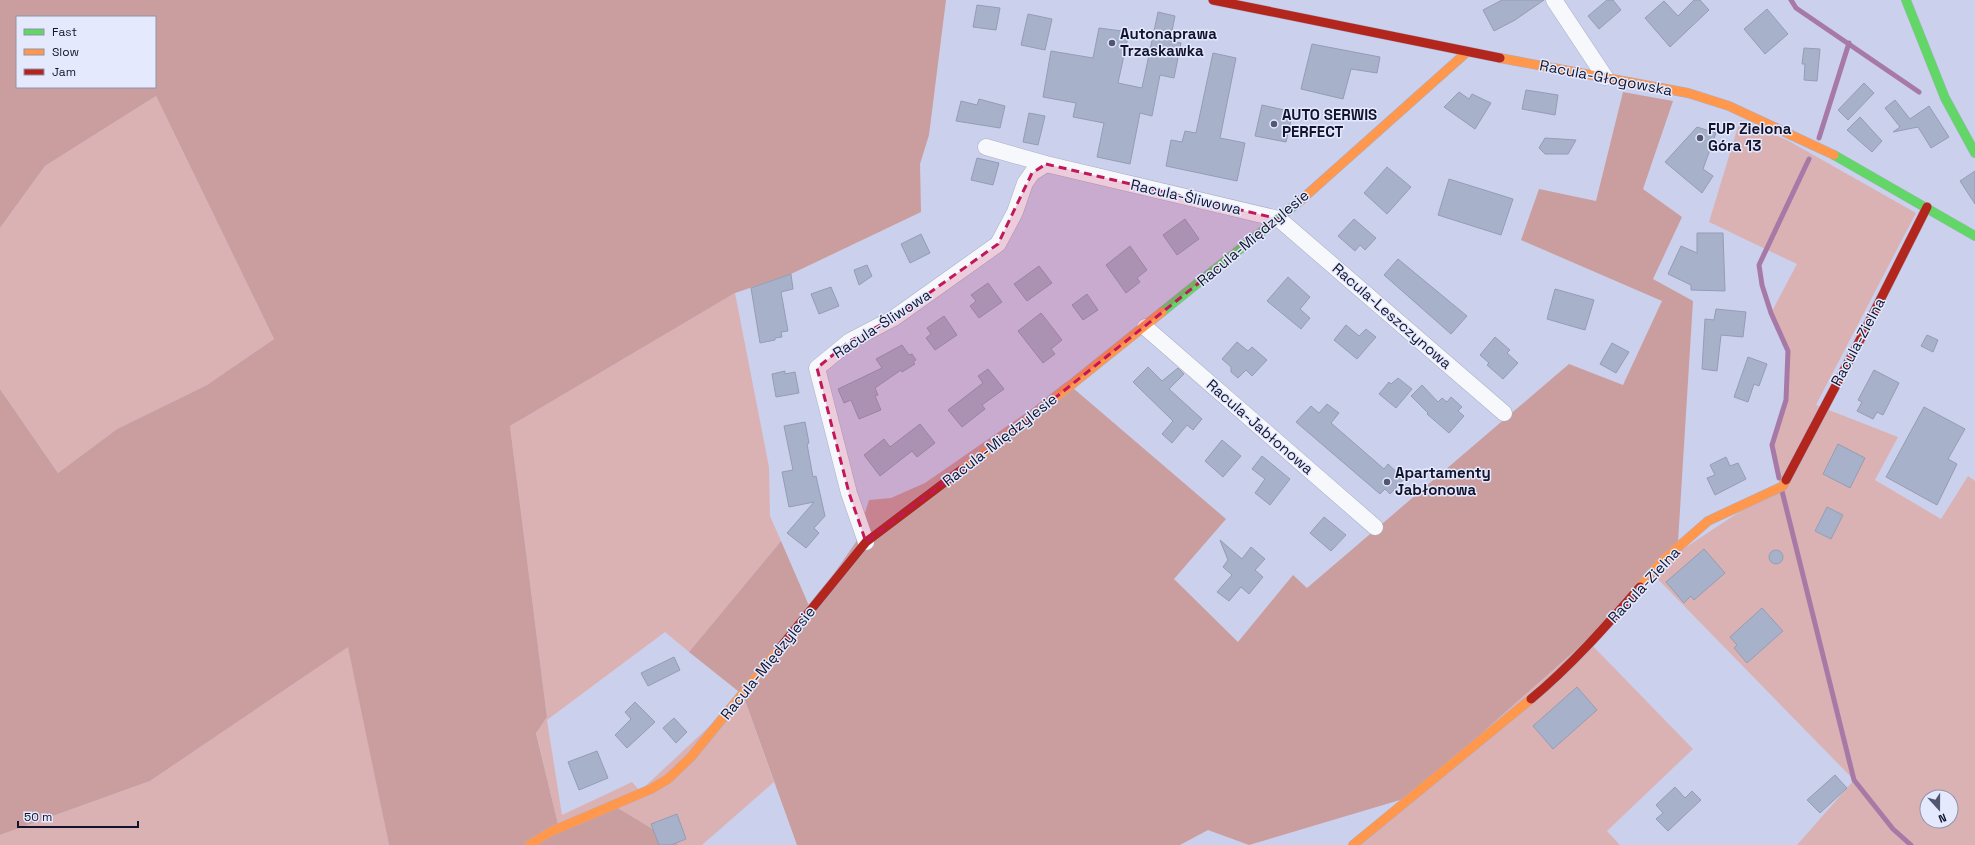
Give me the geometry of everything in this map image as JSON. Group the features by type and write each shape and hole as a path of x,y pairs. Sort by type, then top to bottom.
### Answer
{"street":[{"name":"Racula-Głogowska","path":"1213,0 1467,52 1605,77 1688,94 1729,106 1846,161 1974,234"},
{"path":"1554,0 1605,77"},
{"path":"1906,0 1952,114 1975,153"},
{"name":"Racula-Międzylesie","path":"529,845 550,832 651,789 668,779 691,757 866,542 1026,421 1279,219 1467,52"},
{"name":"Racula-Śliwowa","path":"986,147 1046,164 1279,219"},
{"name":"Racula-Śliwowa","path":"866,542 849,493 817,368 850,341 894,318 998,244 1015,212 1025,183 1032,173 1046,164"},
{"name":"Racula-Zielna","path":"1353,845 1548,685 1615,616 1660,563 1708,521 1783,486 1794,462 1861,338 1927,207"},
{"name":"Racula-Leszczynowa","path":"1279,219 1504,413"},
{"name":"Racula-Jabłonowa","path":"1145,326 1375,527"}],"highlighted area":[{"path":"1046,164 1279,219 1026,421 866,542 849,493 817,368 850,341 894,318 998,244 1032,173"}],"shaded area":[{"path":"0,0 946,0 929,135 920,164 921,212 791,274 735,293 510,426 547,717 536,733 558,824 613,805 679,845 389,845 348,647 150,781 0,835 0,389 58,473 117,429 207,385 274,339 156,96 45,166 0,228"},
{"path":"1623,92 1673,101 1643,189 1682,217 1653,279 1693,301 1678,542 1587,640 1410,797 1249,845 1208,830 1180,845 797,845 743,695 689,652 781,541 810,608 856,542 869,500 891,498 925,483 1029,411 1066,382 1226,519 1174,579 1238,642 1293,575 1307,588 1569,364 1623,385 1662,301 1521,240 1539,189 1596,201"},
{"path":"156,96 274,339 207,385 117,429 58,473 0,389 0,228 45,166"},
{"path":"1740,120 1787,140 1916,213 1816,405 1898,437 1875,480 1941,519 1968,476 1975,481 1975,845 1797,845 1854,780 1650,571 1780,485 1772,445 1786,400 1788,351 1771,313 1797,264 1709,222"},
{"path":"735,293 769,467 770,516 781,541 689,652 665,632 547,720 562,815 632,782 640,791 743,695 774,782 702,845 679,845 613,805 558,824 536,732 547,717 510,426"},
{"path":"1587,640 1693,749 1607,831 1620,845 1357,845"},
{"path":"349,646 389,845 0,845 0,835 150,781"}],"building":[{"path":"1502,0 1544,0 1515,20 1494,31 1483,10"},
{"path":"1607,0 1613,0 1621,10 1599,29 1588,16"},
{"path":"1694,0 1700,0 1709,10 1670,47 1645,18 1664,1 1678,16"},
{"path":"977,5 1000,8 996,30 973,27"},
{"path":"1767,9 1788,34 1765,54 1744,29"},
{"path":"1158,12 1175,16 1170,41 1181,43 1174,78 1160,75 1152,116 1140,113 1130,164 1097,157 1104,123 1073,117 1076,103 1043,97 1051,51 1093,58 1099,28 1129,32 1118,83 1142,88"},
{"path":"1028,14 1052,19 1045,50 1021,45"},
{"path":"1312,44 1380,57 1377,73 1351,69 1343,99 1301,89"},
{"path":"1804,48 1820,49 1817,81 1804,80 1805,64 1802,64"},
{"path":"1213,53 1236,58 1220,138 1245,143 1237,181 1166,166 1171,140 1182,142 1185,131 1196,133"},
{"path":"1864,83 1874,93 1848,120 1838,110"},
{"path":"1526,90 1558,95 1555,115 1522,109"},
{"path":"1459,92 1469,99 1472,94 1491,103 1475,129 1444,107"},
{"path":"979,99 1005,106 1000,128 956,121 961,101 977,105"},
{"path":"1895,100 1910,119 1929,106 1949,137 1931,148 1918,127 1893,132 1900,127 1885,108"},
{"name":"AUTO SERWIS PERFECT","path":"1262,105 1293,112 1286,142 1255,136"},
{"path":"1029,113 1045,116 1038,145 1023,142"},
{"path":"1860,117 1882,141 1872,152 1847,130"},
{"path":"1697,127 1716,133 1703,169 1713,176 1702,193 1665,162"},
{"path":"1545,138 1576,140 1568,154 1545,154 1539,148"},
{"path":"977,158 999,163 993,185 971,180"},
{"path":"1387,167 1411,187 1387,214 1364,193"},
{"path":"1975,171 1975,204 1960,181"},
{"path":"1449,179 1513,199 1501,235 1438,215"},
{"path":"1185,219 1199,239 1177,255 1163,235"},
{"path":"1354,219 1376,238 1365,250 1360,245 1355,251 1338,236"},
{"path":"1697,233 1723,233 1725,291 1691,290 1691,285 1668,274 1681,246 1697,253"},
{"path":"921,234 930,253 910,263 901,244"},
{"path":"1130,246 1147,270 1137,278 1140,282 1126,293 1106,265"},
{"path":"1398,259 1467,316 1451,334 1384,275"},
{"path":"867,265 872,276 859,285 854,270"},
{"path":"1039,266 1052,283 1027,301 1014,284"},
{"path":"791,274 793,289 781,292 788,331 781,332 782,337 775,338 775,340 760,343 751,288"},
{"path":"1288,277 1310,297 1300,309 1310,318 1301,329 1267,301"},
{"path":"988,283 1002,302 979,318 970,306 976,301 971,295"},
{"path":"831,287 839,306 819,314 811,294"},
{"path":"1555,289 1594,300 1585,330 1547,319"},
{"path":"1087,294 1098,310 1083,320 1072,305"},
{"path":"1716,309 1746,312 1743,337 1721,335 1717,371 1702,369 1705,319 1714,320"},
{"path":"1041,313 1062,340 1051,349 1055,354 1043,363 1018,331"},
{"path":"944,316 957,335 935,350 926,338 931,334 927,328"},
{"path":"1346,325 1359,336 1366,329 1376,337 1357,359 1334,340"},
{"path":"1927,335 1938,340 1933,352 1921,346"},
{"path":"1495,337 1510,350 1507,353 1518,363 1503,379 1487,365 1489,363 1480,355"},
{"path":"1237,342 1248,351 1252,347 1267,360 1252,376 1246,370 1238,378 1231,372 1231,367 1222,359"},
{"path":"1612,343 1629,352 1616,373 1600,364"},
{"path":"902,345 909,355 912,354 916,360 913,362 915,364 902,372 901,370 875,388 878,395 875,396 881,410 859,419 851,400 844,403 838,389 882,368 876,359"},
{"path":"1748,357 1767,364 1759,386 1754,384 1748,402 1734,397"},
{"path":"1148,367 1162,381 1178,368 1184,374 1169,389 1202,419 1193,430 1187,425 1172,443 1162,434 1173,421 1133,382"},
{"path":"988,369 1004,389 982,405 985,409 962,427 948,410 983,383 978,376"},
{"path":"1874,370 1899,383 1883,415 1877,412 1873,419 1857,411 1862,402 1858,400"},
{"path":"785,371 785,374 795,372 799,393 776,397 772,374"},
{"path":"1398,378 1412,389 1396,408 1379,394 1389,382 1391,384"},
{"path":"1422,385 1438,402 1442,398 1447,402 1451,397 1462,407 1458,411 1464,416 1449,433 1427,414 1428,413 1411,396"},
{"path":"1327,404 1339,413 1331,423 1384,469 1388,464 1404,479 1390,494 1385,489 1380,494 1296,422 1311,406 1319,413"},
{"path":"1924,407 1965,429 1948,459 1957,464 1937,505 1886,477"},
{"path":"805,422 813,477 816,476 825,516 814,528 819,533 806,548 787,533 814,502 789,507 782,472 793,470 784,426"},
{"path":"920,424 935,443 917,457 912,451 880,476 864,455 884,439 890,447"},
{"path":"1222,440 1241,456 1223,477 1205,461"},
{"path":"1838,444 1865,458 1850,488 1823,474"},
{"path":"1262,456 1290,479 1270,505 1255,493 1265,479 1252,469"},
{"path":"1726,457 1730,466 1738,463 1746,479 1715,495 1707,478 1715,475 1710,465"},
{"path":"1827,507 1843,515 1831,539 1815,531"},
{"path":"1324,517 1346,535 1331,551 1310,533"},
{"path":"1220,540 1242,559 1251,547 1265,559 1255,570 1263,577 1249,594 1241,587 1229,601 1217,592 1232,575 1223,567 1228,560"},
{"path":"1704,549 1725,573 1694,600 1691,596 1684,603 1666,582"},
{"path":"1773,550 1779,550 1783,554 1783,560 1779,564 1773,564 1769,560 1769,554"},
{"path":"1762,608 1783,631 1747,663 1734,648 1737,645 1730,637"},
{"path":"674,657 680,670 648,686 641,673"},
{"path":"1577,687 1597,710 1553,749 1533,726"},
{"path":"635,702 655,722 627,748 615,735 631,719 625,712"},
{"path":"674,718 687,732 676,743 663,728"},
{"path":"597,751 608,778 579,790 568,762"},
{"path":"1835,775 1847,788 1820,813 1807,800"},
{"path":"1675,787 1685,798 1692,791 1701,800 1668,831 1656,819 1663,813 1656,805"},
{"path":"677,814 686,839 671,845 659,845 651,824"}],"waterway":[{"path":"1791,0 1796,8 1919,92"},
{"path":"1819,138 1849,43"},
{"path":"1779,478 1772,445 1786,400 1788,351 1771,313 1762,285 1759,265 1809,159"},
{"path":"1782,491 1854,780 1893,829 1911,845"}],"traffic: fast":[{"path":"1906,0 1945,98 1975,153"},
{"path":"1834,155 1975,236"},
{"path":"1162,312 1301,200"}],"traffic: slow":[{"path":"1301,200 1467,52"},
{"path":"1500,58 1688,93 1729,106 1834,155"},
{"path":"961,470 1026,421 1162,312"},
{"path":"1640,587 1660,563 1708,521 1783,486 1786,480"},
{"path":"529,845 550,832 651,789 668,779 691,757 779,649"},
{"path":"1353,845 1531,699"}],"traffic: jam":[{"path":"1213,0 1500,58"},
{"path":"1786,480 1861,338 1927,207"},
{"path":"779,649 866,542 961,470"},
{"path":"1531,699 1574,659 1640,587"}],"place":[{"name":"Autonaprawa Trzaskawka","path":"1112,43"},
{"name":"AUTO SERWIS PERFECT","path":"1274,124"},
{"name":"FUP Zielona Góra 13","path":"1700,138"},
{"name":"Apartamenty Jabłonowa","path":"1387,482"}]}
